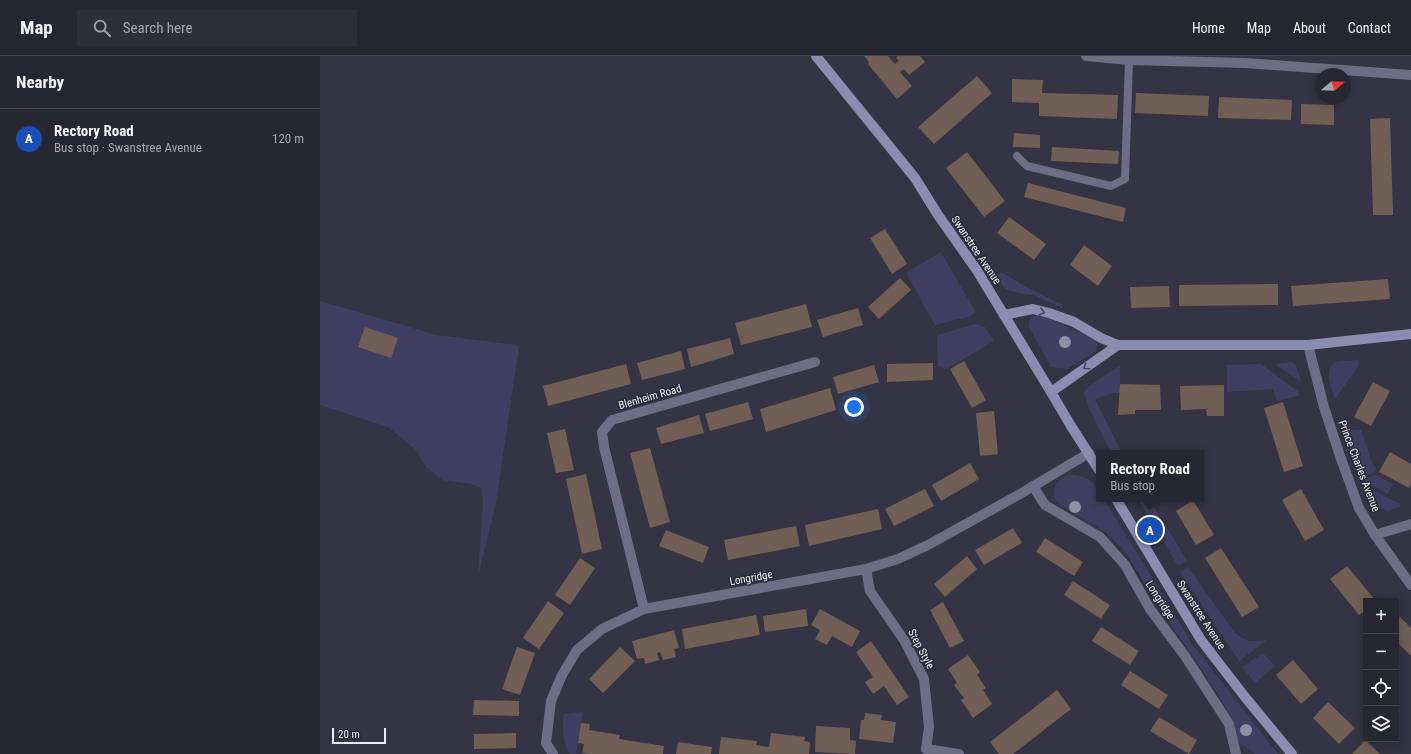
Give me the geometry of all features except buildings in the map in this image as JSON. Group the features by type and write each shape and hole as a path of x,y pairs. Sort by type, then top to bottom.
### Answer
{"street":[{"name":"Swanstree Avenue","path":"816,56 916,178 938,215 976,269 1096,465"},
{"path":"1086,56 1129,60 1245,59 1411,75"},
{"path":"1004,315 1032,309 1049,313 1074,322 1101,338 1118,345 1308,344 1411,334"},
{"name":"Prince Charles Avenue","path":"1308,344 1324,407 1359,508 1375,535 1411,585"},
{"path":"1051,392 1118,345"},
{"name":"Blenheim Road","path":"644,609 604,447 602,432 612,420 815,362"},
{"name":"Longridge","path":"553,754 546,743 552,701 562,675 578,650 602,629 644,609 866,569 898,559 928,545 1089,453"},
{"name":"Longridge","path":"1033,486 1046,505 1100,537 1125,565 1150,609 1185,656 1229,724 1236,754"},
{"name":"Swanstree Avenue","path":"1118,502 1201,640 1292,754"},
{"path":"1375,535 1411,524"},
{"name":"Step Style","path":"866,569 870,591 904,640 924,679 929,727 924,751"},
{"path":"924,751 959,754"}],"lane":[{"path":"1017,156 1027,166 1111,186 1125,179 1129,60"}],"shaded area":[{"path":"941,252 975,311 971,316 935,325 906,273"},
{"path":"1001,272 1026,287 1063,305 1062,308 1033,295 1005,289 997,277"},
{"path":"320,301 437,335 516,345 519,347 496,503 478,576 483,506 482,488 471,484 442,480 426,467 415,449 388,427 320,405"},
{"path":"1040,314 1095,340 1098,345 1096,351 1067,369 1051,367 1029,327 1029,322 1032,318 1035,315"},
{"path":"975,324 985,327 994,341 946,369 938,366 937,335"},
{"path":"1358,360 1359,365 1335,399 1329,379 1330,368 1336,362"},
{"path":"1291,362 1296,365 1301,382 1275,364"},
{"path":"1261,364 1300,393 1298,396 1277,401 1273,389 1227,392 1227,365"},
{"path":"1120,365 1120,393 1113,393 1095,399 1120,450 1110,450 1088,406 1084,392 1088,387"},
{"path":"1344,430 1361,430 1372,463 1376,467 1375,472 1359,477"},
{"path":"1071,475 1082,477 1094,484 1096,487 1096,502 1106,502 1193,645 1278,754 1254,754 1238,742 1234,723 1220,698 1124,550 1105,532 1059,504 1054,498 1055,485 1064,477"},
{"path":"1376,475 1393,484 1388,494 1361,479"},
{"path":"1374,491 1400,504 1400,507 1387,511 1380,508 1372,492"},
{"path":"1140,502 1151,502 1187,560 1178,566"},
{"path":"1188,567 1235,633 1249,641 1265,640 1265,642 1239,661 1180,572"},
{"path":"1263,653 1275,666 1255,683 1242,667"},
{"path":"583,712 576,754 570,754 565,745 563,734 564,714"}],"place":[{"name":"Rectory Road","path":"1150,530"}]}
